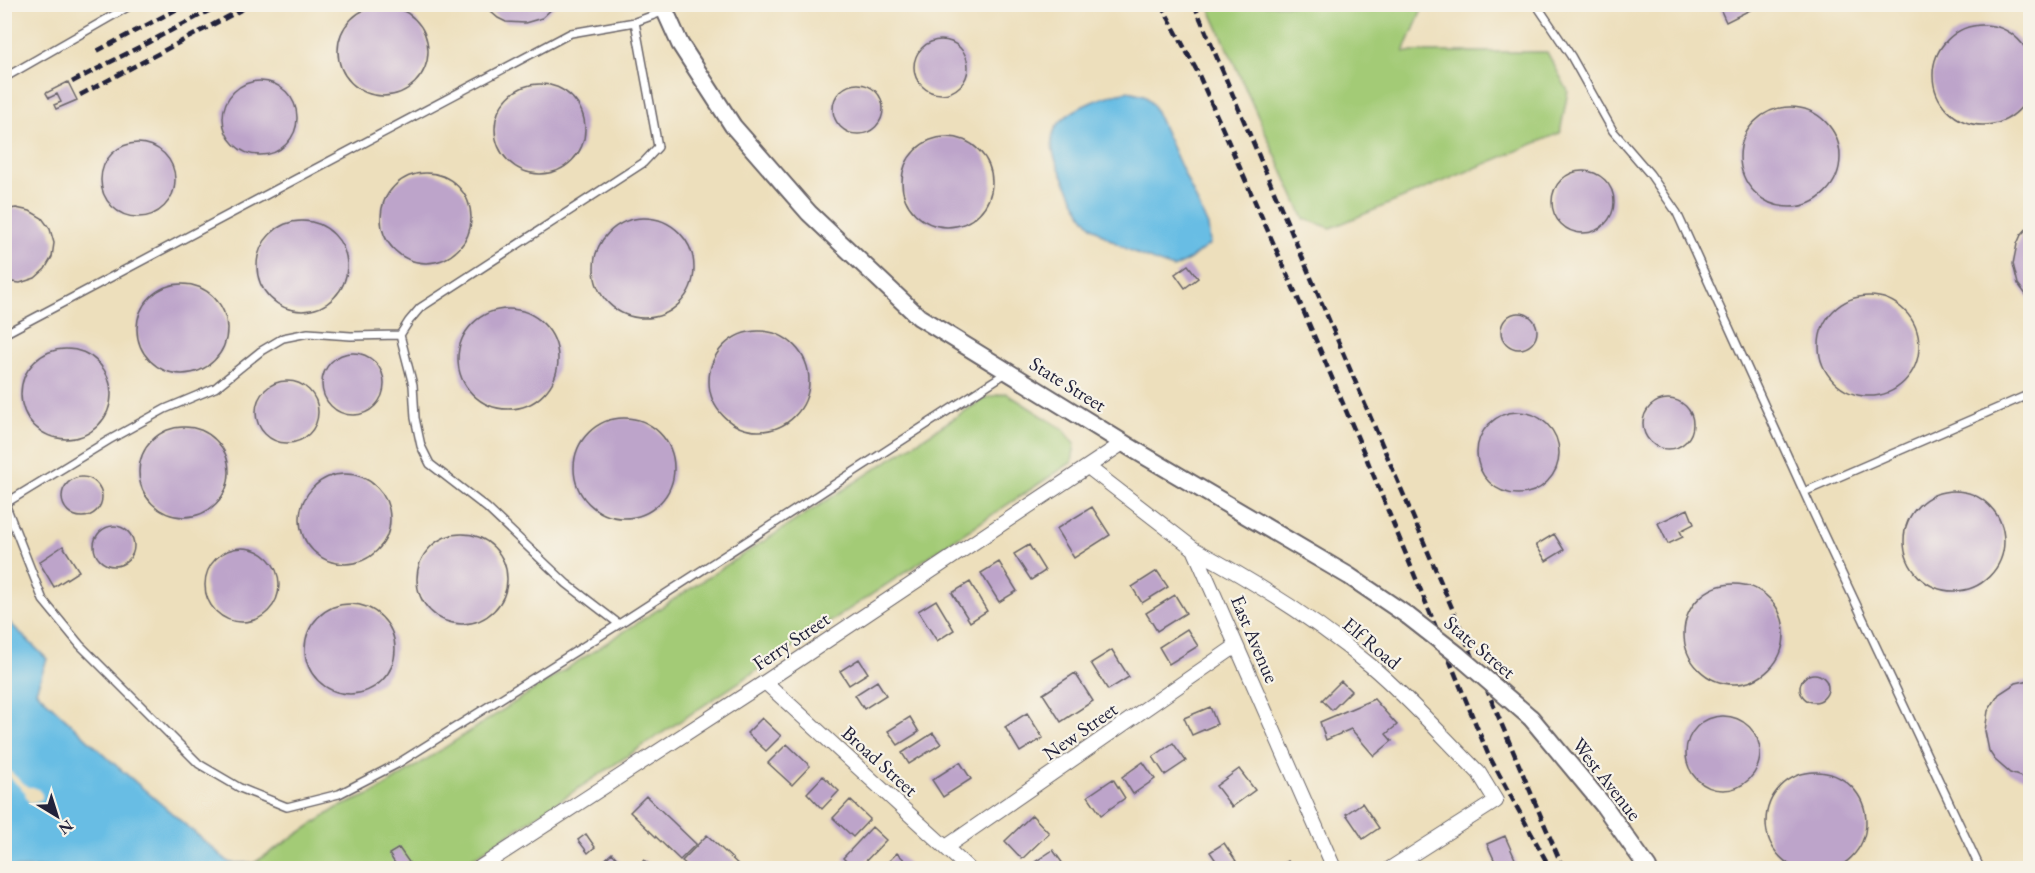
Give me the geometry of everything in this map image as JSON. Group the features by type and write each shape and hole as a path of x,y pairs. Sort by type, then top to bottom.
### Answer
{"street":[{"name":"State Street","path":"664,8 680,44 733,126 809,213 919,317 1123,442 1349,576 1408,616 1458,654 1531,718"},
{"name":"Ferry Street","path":"479,868 765,682 1123,442"},
{"name":"East Avenue","path":"1088,467 1194,549 1334,868"},
{"name":"Elf Road","path":"1194,549 1247,578 1320,625 1372,667 1479,773 1496,801 1391,868"},
{"name":"New Street","path":"946,847 1236,646"},
{"name":"Broad Street","path":"765,682 968,868"},
{"name":"West Avenue","path":"1531,718 1604,806 1648,868"}],"lane":[{"path":"4,78 133,4"},
{"path":"1536,4 1571,56 1613,131 1650,174 1677,213 1804,492 1980,868"},
{"path":"4,334 571,33 634,22 664,8"},
{"path":"619,624 567,584 487,508 430,465 421,446 415,418 413,385 400,335 420,308 643,163 658,147 634,22"},
{"path":"400,335 351,336 308,333 284,338 261,351 215,388 165,410 109,440 5,502 43,600 80,645 199,764 240,788 287,807 339,794 397,764 619,624 1008,372"},
{"path":"1804,492 2031,394"}],"green space":[{"path":"1208,5 1424,5 1404,52 1547,52 1568,91 1560,133 1331,228 1304,219"},
{"path":"1006,393 1063,429 1075,444 1072,462 458,868 277,868 254,863 337,808 376,792 985,398"}],"water":[{"path":"1129,91 1144,95 1153,105 1208,226 1210,244 1174,268 1128,250 1096,230 1076,204 1053,152 1052,140 1061,121 1082,106 1107,96"},
{"path":"4,617 47,659 36,691 111,761 230,863 254,863 277,868 5,868"}],"pier":[{"path":"5,767 28,787 38,789 42,794 42,799 30,804 25,792 5,773"}],"building":[{"path":"482,4 557,4 542,18 525,23 506,22"},
{"path":"1718,4 1762,4 1726,22"},
{"path":"374,6 392,6 408,13 421,26 428,42 428,60 421,76 408,89 392,96 374,96 358,89 345,76 338,60 338,42 345,26 358,13"},
{"path":"1983,25 2002,29 2018,40 2029,56 2033,75 2029,94 2018,110 2002,121 1983,125 1964,121 1948,110 1937,94 1933,75 1937,56 1948,40 1964,29"},
{"path":"941,40 951,42 960,48 966,57 968,67 966,77 960,86 951,92 941,94 931,92 922,86 916,77 914,67 916,57 922,48 931,42"},
{"path":"253,81 267,81 281,87 291,97 297,111 297,125 291,139 281,149 267,155 253,155 239,149 229,139 223,125 223,111 229,97 239,87"},
{"path":"68,82 77,100 56,109 54,105 61,102 57,94 49,98 46,93"},
{"path":"531,84 549,84 565,91 578,104 585,120 585,138 578,154 565,167 549,174 531,174 515,167 502,154 495,138 495,120 502,104 515,91"},
{"path":"858,84 867,86 878,95 883,109 881,118 872,129 858,134 849,132 838,123 833,109 835,100 844,89"},
{"path":"1790,107 1818,115 1832,129 1840,157 1832,185 1818,199 1790,207 1762,199 1748,185 1740,157 1748,129 1762,115"},
{"path":"938,137 956,137 972,144 985,157 992,173 992,191 985,207 972,220 956,227 938,227 922,220 909,207 902,191 902,173 909,157 922,144"},
{"path":"131,143 145,143 159,149 169,159 175,173 175,187 169,201 159,211 145,217 131,217 117,211 107,201 101,187 101,173 107,159 117,149"},
{"path":"1583,171 1600,176 1605,180 1609,185 1614,202 1609,219 1605,224 1600,228 1583,233 1566,228 1561,224 1557,219 1552,202 1557,185 1561,180 1566,176"},
{"path":"417,173 435,173 451,180 464,193 471,209 471,227 464,243 451,256 435,263 417,263 401,256 388,243 381,227 381,209 388,193 401,180"},
{"path":"16,208 30,211 42,218 50,229 54,243 52,257 45,269 35,278 20,283 4,281 4,210"},
{"path":"644,218 672,226 686,240 694,268 686,296 672,310 644,318 616,310 602,296 594,268 602,240 616,226"},
{"path":"293,221 311,221 327,228 340,241 347,257 347,275 340,291 327,304 311,311 293,311 277,304 264,291 257,275 257,257 264,241 277,228"},
{"path":"2030,225 2030,300 2018,284 2013,264 2017,244"},
{"path":"1188,265 1198,278 1185,288 1175,274"},
{"path":"182,284 199,287 214,297 224,312 227,329 224,346 214,361 199,371 182,374 165,371 150,361 140,346 137,329 140,312 150,297 165,287"},
{"path":"1869,296 1897,304 1911,318 1919,346 1911,374 1897,388 1869,396 1841,388 1827,374 1819,346 1827,318 1841,304"},
{"path":"508,309 536,317 550,331 558,359 550,387 536,401 508,409 480,401 466,387 458,359 466,331 480,317"},
{"path":"1519,313 1532,318 1537,331 1532,344 1519,349 1506,344 1501,331 1506,318"},
{"path":"759,331 787,339 801,353 809,381 801,409 787,423 759,431 731,423 717,409 709,381 717,353 731,339"},
{"path":"66,349 83,352 98,362 108,377 111,394 108,411 98,426 83,436 66,439 49,436 34,426 24,411 21,394 24,377 34,362 49,352"},
{"path":"353,353 370,358 375,362 379,367 384,384 379,401 375,406 370,410 353,415 336,410 331,406 327,401 322,384 327,367 331,362 336,358"},
{"path":"287,381 304,386 309,390 313,395 318,412 313,429 309,434 304,438 287,443 270,438 265,434 261,429 256,412 261,395 265,390 270,386"},
{"path":"1668,399 1677,401 1688,410 1693,424 1691,433 1682,444 1668,449 1659,447 1648,438 1643,424 1645,415 1654,404"},
{"path":"1518,412 1534,415 1547,424 1556,437 1559,453 1556,469 1547,482 1534,491 1518,494 1502,491 1489,482 1480,469 1477,453 1480,437 1489,424 1502,415"},
{"path":"624,418 652,426 666,440 674,468 666,496 652,510 624,518 596,510 582,496 574,468 582,440 596,426"},
{"path":"184,427 201,430 216,440 226,455 229,472 226,489 216,504 201,514 184,517 167,514 152,504 142,489 139,472 142,455 152,440 167,430"},
{"path":"345,474 362,477 377,487 387,502 390,519 387,536 377,551 362,561 345,564 328,561 313,551 303,536 300,519 303,502 313,487 328,477"},
{"path":"82,477 96,483 102,497 96,511 82,517 68,511 62,497 68,483"},
{"path":"1954,491 1982,499 1996,513 2004,541 1996,569 1982,583 1954,591 1926,583 1912,569 1904,541 1912,513 1926,499"},
{"path":"1092,507 1110,535 1074,558 1056,529"},
{"path":"1688,509 1694,524 1680,531 1683,537 1668,544 1658,523"},
{"path":"114,526 128,532 134,546 128,560 114,566 100,560 94,546 100,532"},
{"path":"462,534 479,537 494,547 504,562 507,579 504,596 494,611 479,621 462,624 445,621 430,611 420,596 417,579 420,562 430,547 445,537"},
{"path":"1554,534 1564,550 1546,561 1536,545"},
{"path":"1029,545 1045,571 1031,580 1014,554"},
{"path":"63,546 79,571 54,587 39,562"},
{"path":"235,548 249,548 263,554 273,564 279,578 279,592 273,606 263,616 249,622 235,622 221,616 211,606 205,592 205,578 211,564 221,554"},
{"path":"999,562 1017,591 999,602 981,573"},
{"path":"1157,571 1168,587 1142,603 1132,587"},
{"path":"970,582 987,611 970,622 952,593"},
{"path":"1734,584 1762,592 1776,606 1784,634 1776,662 1762,676 1734,684 1706,676 1692,662 1684,634 1692,606 1706,592"},
{"path":"1175,595 1186,613 1157,631 1146,613"},
{"path":"936,600 954,630 937,641 918,611"},
{"path":"341,604 359,604 375,611 388,624 395,640 395,658 388,674 375,687 359,694 341,694 325,687 312,674 305,658 305,640 312,624 325,611"},
{"path":"1187,629 1198,646 1169,664 1159,647"},
{"path":"1112,650 1129,677 1108,690 1091,663"},
{"path":"859,659 868,673 849,685 840,671"},
{"path":"1075,673 1093,701 1061,722 1043,694"},
{"path":"1814,674 1824,678 1828,688 1824,698 1814,702 1804,698 1800,688 1804,678"},
{"path":"2030,680 2030,780 2010,773 1995,760 1989,751 1985,731 1988,711 1999,694 2016,683"},
{"path":"877,681 886,695 864,709 855,695"},
{"path":"1341,681 1351,691 1332,710 1322,700"},
{"path":"1374,699 1397,725 1386,734 1392,741 1374,756 1351,729 1326,740 1320,722"},
{"path":"1210,707 1217,724 1192,735 1184,718"},
{"path":"1027,713 1043,738 1020,752 1005,727"},
{"path":"1716,716 1730,716 1744,722 1754,732 1760,746 1760,760 1754,774 1744,784 1730,790 1716,790 1702,784 1692,774 1686,760 1686,746 1692,732 1702,722"},
{"path":"910,717 919,732 898,745 888,731"},
{"path":"762,718 781,736 766,751 747,733"},
{"path":"933,733 941,744 909,764 902,753"},
{"path":"1173,743 1186,761 1165,775 1153,757"},
{"path":"787,744 810,766 792,785 768,763"},
{"path":"960,762 971,779 943,797 932,780"},
{"path":"1143,762 1155,779 1133,794 1122,777"},
{"path":"1239,769 1255,790 1232,807 1216,786"},
{"path":"1816,772 1835,776 1851,787 1862,803 1866,822 1862,841 1851,857 1835,868 1816,872 1797,868 1781,857 1770,841 1766,822 1770,803 1781,787 1797,776"},
{"path":"823,776 839,791 822,809 807,793"},
{"path":"1113,779 1125,798 1101,815 1088,796"},
{"path":"646,796 696,844 680,860 630,812"},
{"path":"850,800 870,819 853,837 833,818"},
{"path":"1362,803 1379,828 1363,839 1346,814"},
{"path":"1032,815 1049,833 1022,859 1005,841"},
{"path":"872,827 886,840 859,868 853,868 843,858"},
{"path":"586,834 595,847 588,853 578,840"},
{"path":"707,835 742,868 691,868 682,861"},
{"path":"1505,836 1519,868 1498,868 1487,844"},
{"path":"1224,843 1236,861 1221,868 1210,852"},
{"path":"399,848 413,868 396,868 389,854"},
{"path":"1053,850 1066,868 1039,868 1035,862"},
{"path":"612,853 624,866 622,868 602,868 599,865"},
{"path":"897,853 913,868 882,868"},
{"path":"644,860 653,868 636,868"},
{"path":"1288,861 1293,868 1277,868"}],"railway":[{"path":"97,51 187,4"},
{"path":"72,82 222,4"},
{"path":"80,95 252,4"},
{"path":"1161,4 1197,71 1303,310 1488,754 1550,868"},
{"path":"1194,4 1563,868"}]}
